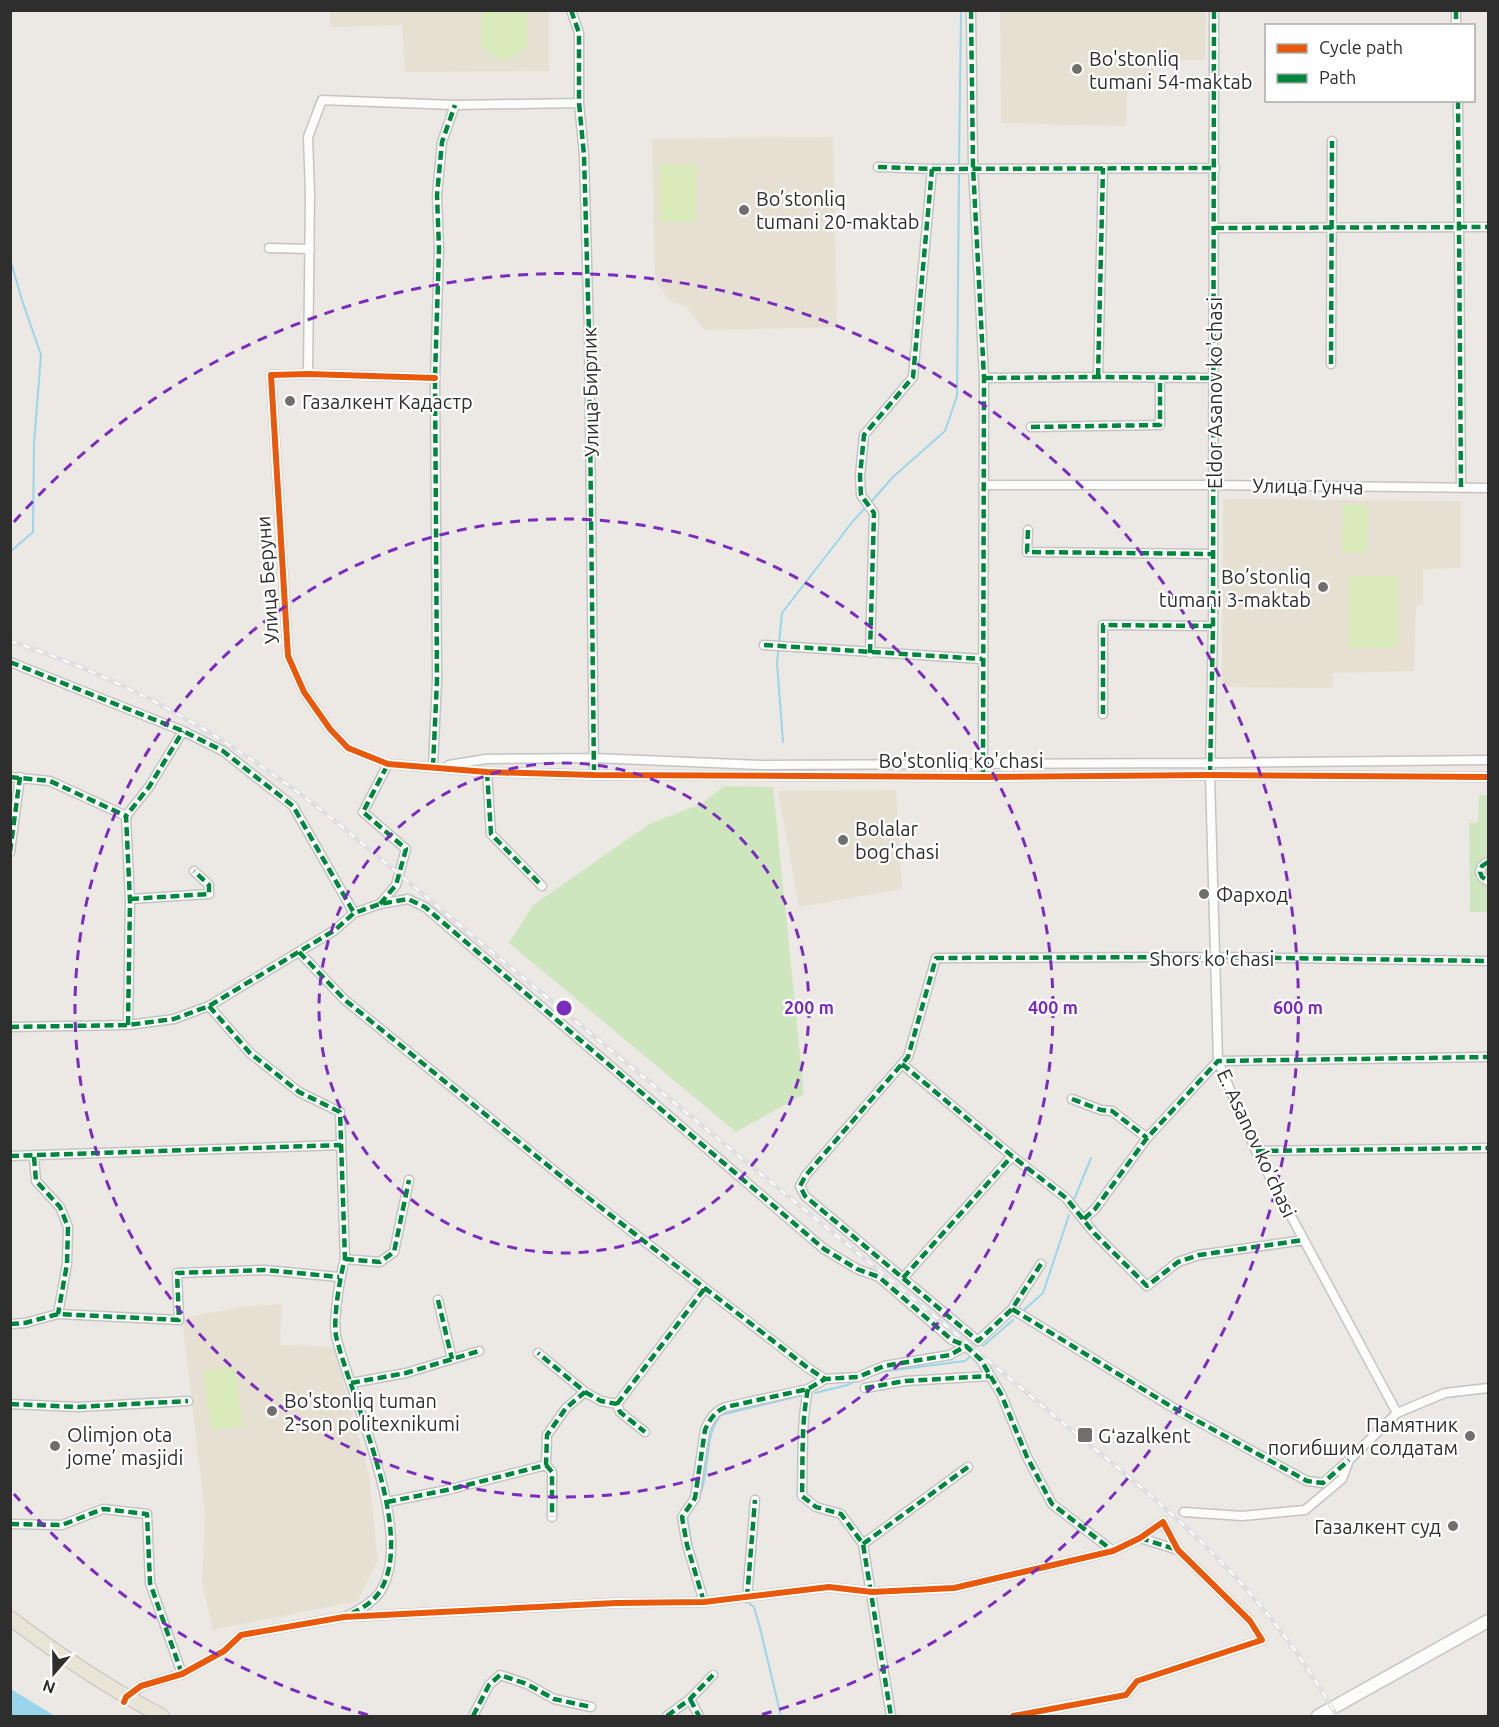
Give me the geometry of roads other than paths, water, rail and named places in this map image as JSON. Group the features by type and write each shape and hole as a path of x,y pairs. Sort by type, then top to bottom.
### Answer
{"main road":[{"path":"10,1618 72,1664 150,1716"},
{"path":"1318,1716 1488,1621"},
{"path":"10,1625 55,1659 125,1700 162,1716"}],"street":[{"name":"Улица Бирлик","path":"571,10 579,33 579,103 584,155 590,334 594,776"},
{"path":"971,10 970,168 984,378 983,777"},
{"name":"Eldor Asanov ko'chasi","path":"1210,775 1213,626 1214,10"},
{"path":"435,378 308,374 310,249 308,137 322,100 455,105 579,103"},
{"path":"1458,102 1461,488"},
{"path":"433,767 437,680 435,378 439,249 438,170 442,142 455,105"},
{"path":"1330,364 1332,141"},
{"path":"878,167 932,169 1215,168"},
{"path":"1098,376 1103,168"},
{"path":"870,653 874,513 861,495 860,476 864,435 913,377 932,169"},
{"path":"1215,228 1488,227"},
{"path":"269,248 310,249"},
{"name":"Улица Беруни","path":"308,374 271,375 288,656 304,692 330,729 348,748 388,764 433,767"},
{"path":"984,378 1098,376 1213,378"},
{"path":"1031,427 1160,424 1160,378"},
{"name":"Улица Гунча","path":"983,485 1213,484 1488,488"},
{"path":"1029,530 1027,552 1213,554"},
{"path":"1103,714 1103,625 1213,626"},
{"path":"767,646 982,659"},
{"path":"10,662 183,731 223,751 293,806 354,913"},
{"path":"128,1025 130,899 126,816 149,787 183,731"},
{"name":"Bo'stonliq ko'chasi","path":"433,767 486,759 594,758 761,765 1210,764 1488,759"},
{"path":"380,904 396,885 406,849 363,812 388,764"},
{"name":"Bo'stonliq ko'chasi","path":"433,767 487,772 594,776 1488,777"},
{"path":"487,772 491,834 542,886"},
{"name":"E. Asanov ko'chasi","path":"1210,775 1218,1061 1256,1151 1397,1413"},
{"path":"10,777 50,781 126,816"},
{"path":"10,852 20,777"},
{"path":"1488,862 1482,866 1480,872 1482,877 1488,881"},
{"path":"130,899 209,894 210,885 194,871"},
{"path":"10,1027 128,1025 174,1019 209,1006 335,930 354,913 380,904 408,899 425,907 824,1249 857,1269 879,1277 952,1340 966,1346 981,1360 1001,1394 1027,1457 1053,1504 1113,1551"},
{"path":"298,951 345,1000 573,1186 825,1379"},
{"name":"Shors ko'chasi","path":"902,1064 908,1057 936,958 1214,957 1488,961"},
{"path":"209,1006 258,1059 300,1092 340,1112 345,1259 339,1277 336,1334 387,1502 392,1542 385,1581 375,1598 344,1617"},
{"path":"1084,1219 1095,1209 1147,1138 1218,1061 1488,1056"},
{"path":"1041,1264 1012,1309 978,1341 805,1196 800,1186 806,1175 902,1064 1066,1198 1095,1234 1147,1286 1178,1262 1199,1256 1304,1240"},
{"path":"1072,1099 1101,1110 1112,1111 1147,1138"},
{"path":"10,1156 341,1145"},
{"path":"1256,1151 1488,1148"},
{"path":"903,1278 1012,1156"},
{"path":"34,1157 36,1181 60,1207 69,1227 67,1264 58,1314"},
{"path":"345,1259 380,1262 394,1252 409,1180"},
{"path":"10,1324 25,1323 58,1314 179,1320 177,1273 264,1270 339,1277"},
{"path":"617,1404 705,1288"},
{"path":"438,1300 452,1359"},
{"path":"1012,1309 1172,1407 1307,1480 1323,1483 1397,1413 1445,1393 1488,1388"},
{"path":"704,1602 687,1545 682,1517 695,1498 705,1430 708,1422 719,1410 808,1389 825,1379 858,1377 884,1366 950,1355 966,1346"},
{"path":"351,1383 406,1373 479,1351"},
{"path":"538,1353 585,1392 601,1401 617,1404"},
{"path":"865,1388 905,1381 990,1376"},
{"path":"808,1389 803,1414 802,1496 816,1507 841,1514 863,1544 891,1716"},
{"path":"552,1517 552,1472 546,1465 547,1435 566,1408 585,1392"},
{"path":"10,1404 78,1407 188,1401"},
{"path":"617,1404 620,1412 645,1432"},
{"path":"1184,1512 1242,1516 1305,1510 1342,1479 1348,1460"},
{"path":"387,1502 447,1490 546,1465"},
{"path":"863,1544 968,1467"},
{"path":"747,1598 755,1500"},
{"path":"10,1524 62,1525 103,1509 147,1514 150,1583 182,1674"},
{"path":"125,1700 141,1686 182,1674 224,1651 242,1635 344,1617 593,1604 704,1602 829,1587 872,1592 954,1588 1113,1551 1140,1538 1163,1522 1178,1550 1250,1620 1262,1640 1137,1681 1126,1695 1013,1716"},
{"path":"1140,1538 1178,1550"},
{"path":"473,1716 489,1685 500,1674 526,1684 554,1700 591,1707"},
{"path":"667,1716 690,1699 713,1675"},
{"path":"690,1699 699,1716"}],"water":[{"path":"11,1689 55,1716 11,1716"}],"waterway":[{"path":"10,16 13,10"},
{"path":"959,167 961,10"},
{"path":"871,502 893,477 945,431 957,396 959,172"},
{"path":"10,259 41,355 34,444 33,532 10,552"},
{"path":"783,742 777,663 782,613 867,506"},
{"path":"1073,1202 1091,1158"},
{"path":"1024,1310 1043,1293 1069,1215"},
{"path":"983,1346 1013,1320"},
{"path":"879,1372 965,1361 972,1355"},
{"path":"815,1393 859,1380"},
{"path":"699,1497 703,1487 709,1443 715,1423 721,1415 799,1396"},
{"path":"687,1515 692,1548"},
{"path":"704,1587 707,1597 728,1595"},
{"path":"750,1604 754,1607 760,1628 781,1716"}],"railway":[{"path":"10,641 101,676 160,704 216,736 273,774 358,840 1174,1516 1224,1565 1260,1605 1295,1651 1337,1716"}],"place":[{"name":"Bo'stonliq tumani 54-maktab","path":"1077,69"},
{"name":"Bo’stonliq tumani 20-maktab","path":"744,210"},
{"name":"Газалкент Кадастр","path":"290,401"},
{"name":"Bo’stonliq tumani 3-maktab","path":"1323,587"},
{"name":"Bolalar bog'chasi","path":"843,840"},
{"name":"Фарход","path":"1204,894"},
{"name":"Bo'stonliq tuman 2-son politexnikumi","path":"272,1411"},
{"name":"Gʻazalkent","path":"1085,1435"},
{"name":"Памятник погибшим солдатам","path":"1470,1436"},
{"name":"Olimjon ota jome’ masjidi","path":"55,1446"},
{"name":"Газалкент суд","path":"1453,1526"}]}
